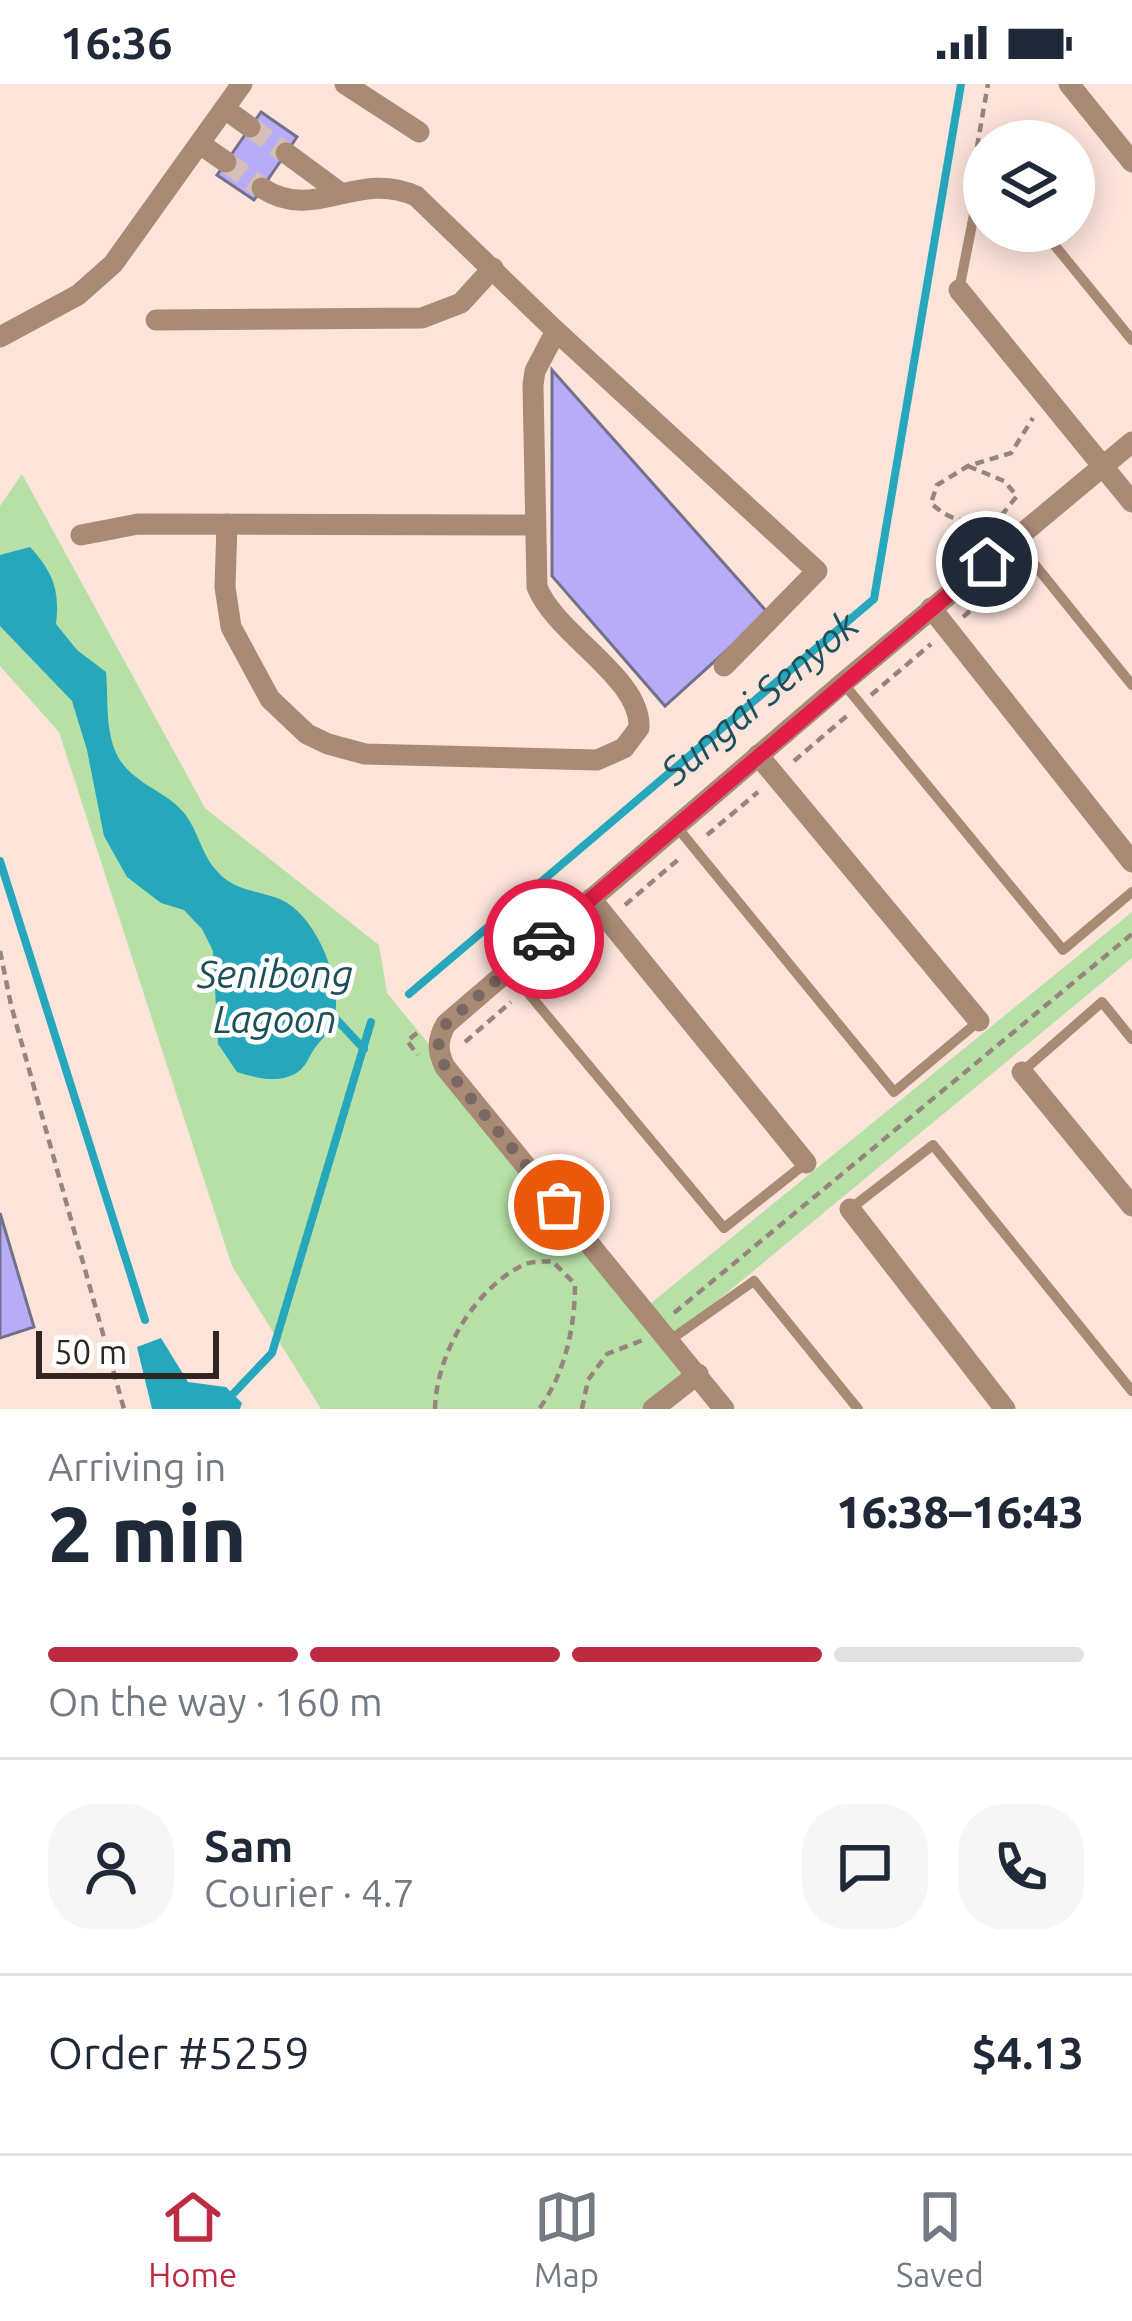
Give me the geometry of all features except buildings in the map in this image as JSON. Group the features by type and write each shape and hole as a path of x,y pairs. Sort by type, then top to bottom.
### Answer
{"street":[{"path":"0,337 95,284 242,84"},
{"path":"345,84 419,132"},
{"path":"1069,84 1132,162"},
{"path":"225,109 250,127"},
{"path":"200,144 226,162"},
{"path":"286,153 339,192"},
{"path":"262,188 294,203 339,192 388,188 416,196 556,332 817,571 724,666"},
{"path":"156,320 422,319 461,303 493,268"},
{"path":"959,290 1132,502"},
{"path":"226,524 225,587 231,627 270,699 308,734 365,754 580,760 610,756 632,740 639,714 634,700 542,599 534,568 533,385 556,332"},
{"path":"724,1409 445,1067 438,1046 446,1024 1132,442"},
{"path":"81,535 138,524 533,525"},
{"path":"932,608 1132,862"},
{"path":"758,755 979,1021"},
{"path":"591,899 806,1163"},
{"path":"1022,1072 1132,1206"},
{"path":"850,1209 1005,1409"},
{"path":"653,1409 698,1374"}],"lane":[{"path":"959,290 967,252"},
{"path":"1059,252 1132,340"},
{"path":"1014,539 1132,686"},
{"path":"843,683 1063,950 1132,892"},
{"path":"676,826 894,1092 979,1021"},
{"path":"509,970 724,1228 806,1163"},
{"path":"1022,1072 1102,1002 1132,1039"},
{"path":"850,1209 933,1145 1132,1391"},
{"path":"664,1333 754,1281 858,1409"}],"path":[{"path":"984,547 964,523 932,502 937,485 968,466 1011,453 1033,418"},
{"path":"964,523 997,520 1017,496 1004,481 968,466"},
{"path":"582,1409 588,1380 608,1354 664,1333 830,1184 1132,934"},
{"path":"0,951 124,1409"},
{"path":"979,1021 1022,1072"},
{"path":"806,1163 850,1209"},
{"path":"552,1261 557,1247"},
{"path":"539,1409 553,1390 575,1317 575,1285 552,1261"},
{"path":"435,1409 446,1354 481,1298 525,1264 552,1261"},
{"path":"575,1285 589,1283"}],"green space":[{"path":"22,474 205,808 379,945 387,993 645,1308 1132,912 1132,958 671,1339 698,1374 654,1409 321,1409 232,1266 59,732 0,666 0,506"}],"water":[{"name":"Senibong Lagoon","path":"30,547 53,582 56,624 77,650 106,672 109,723 119,759 185,814 223,877 295,909 325,953 335,988 334,1020 295,1074 267,1079 237,1072 218,1044 213,951 202,929 184,910 161,903 127,877 104,836 72,701 0,626 0,555"},
{"path":"161,1338 188,1382 226,1387 242,1403 240,1409 152,1409 137,1347"}],"waterway":[{"name":"Sungai Senyok","path":"409,994 874,599 961,84"},
{"name":"Sungai Senyok","path":"0,861 145,1320"},
{"path":"335,1018 364,1049"},
{"name":"Sungai Senyok","path":"233,1394 272,1353 371,1022"}],"tunnel":[{"path":"250,127 286,153"},
{"path":"226,162 262,188"}],"way so far":[{"path":"544,939 446,1024 438,1046 445,1067 559,1205"}],"route":[{"path":"544,939 987,562"}]}
